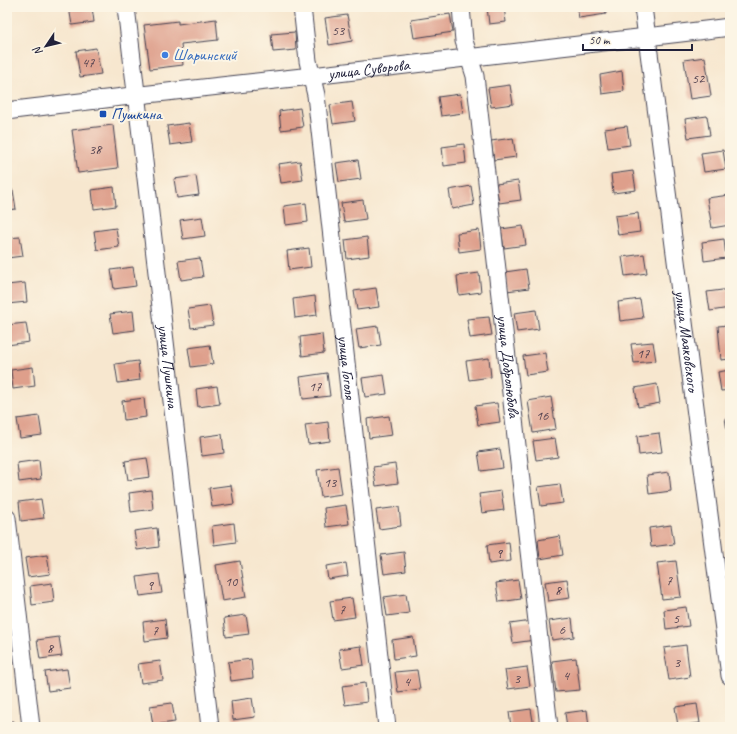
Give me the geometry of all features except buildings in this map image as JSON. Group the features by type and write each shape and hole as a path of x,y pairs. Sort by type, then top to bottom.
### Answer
{"street":[{"name":"улица Пушкина","path":"126,7 210,727"},
{"name":"улица Гоголя","path":"302,7 308,61 316,95 387,727"},
{"name":"улица Добролюбова","path":"461,7 464,41 475,76 549,727"},
{"name":"улица Маяковского","path":"643,7 730,676"},
{"name":"улица Суворова","path":"7,110 730,27"},
{"path":"7,518 31,727"}],"place":[{"name":"Шаринский","path":"165,55"},
{"name":"Пушкина","path":"103,114"}]}
